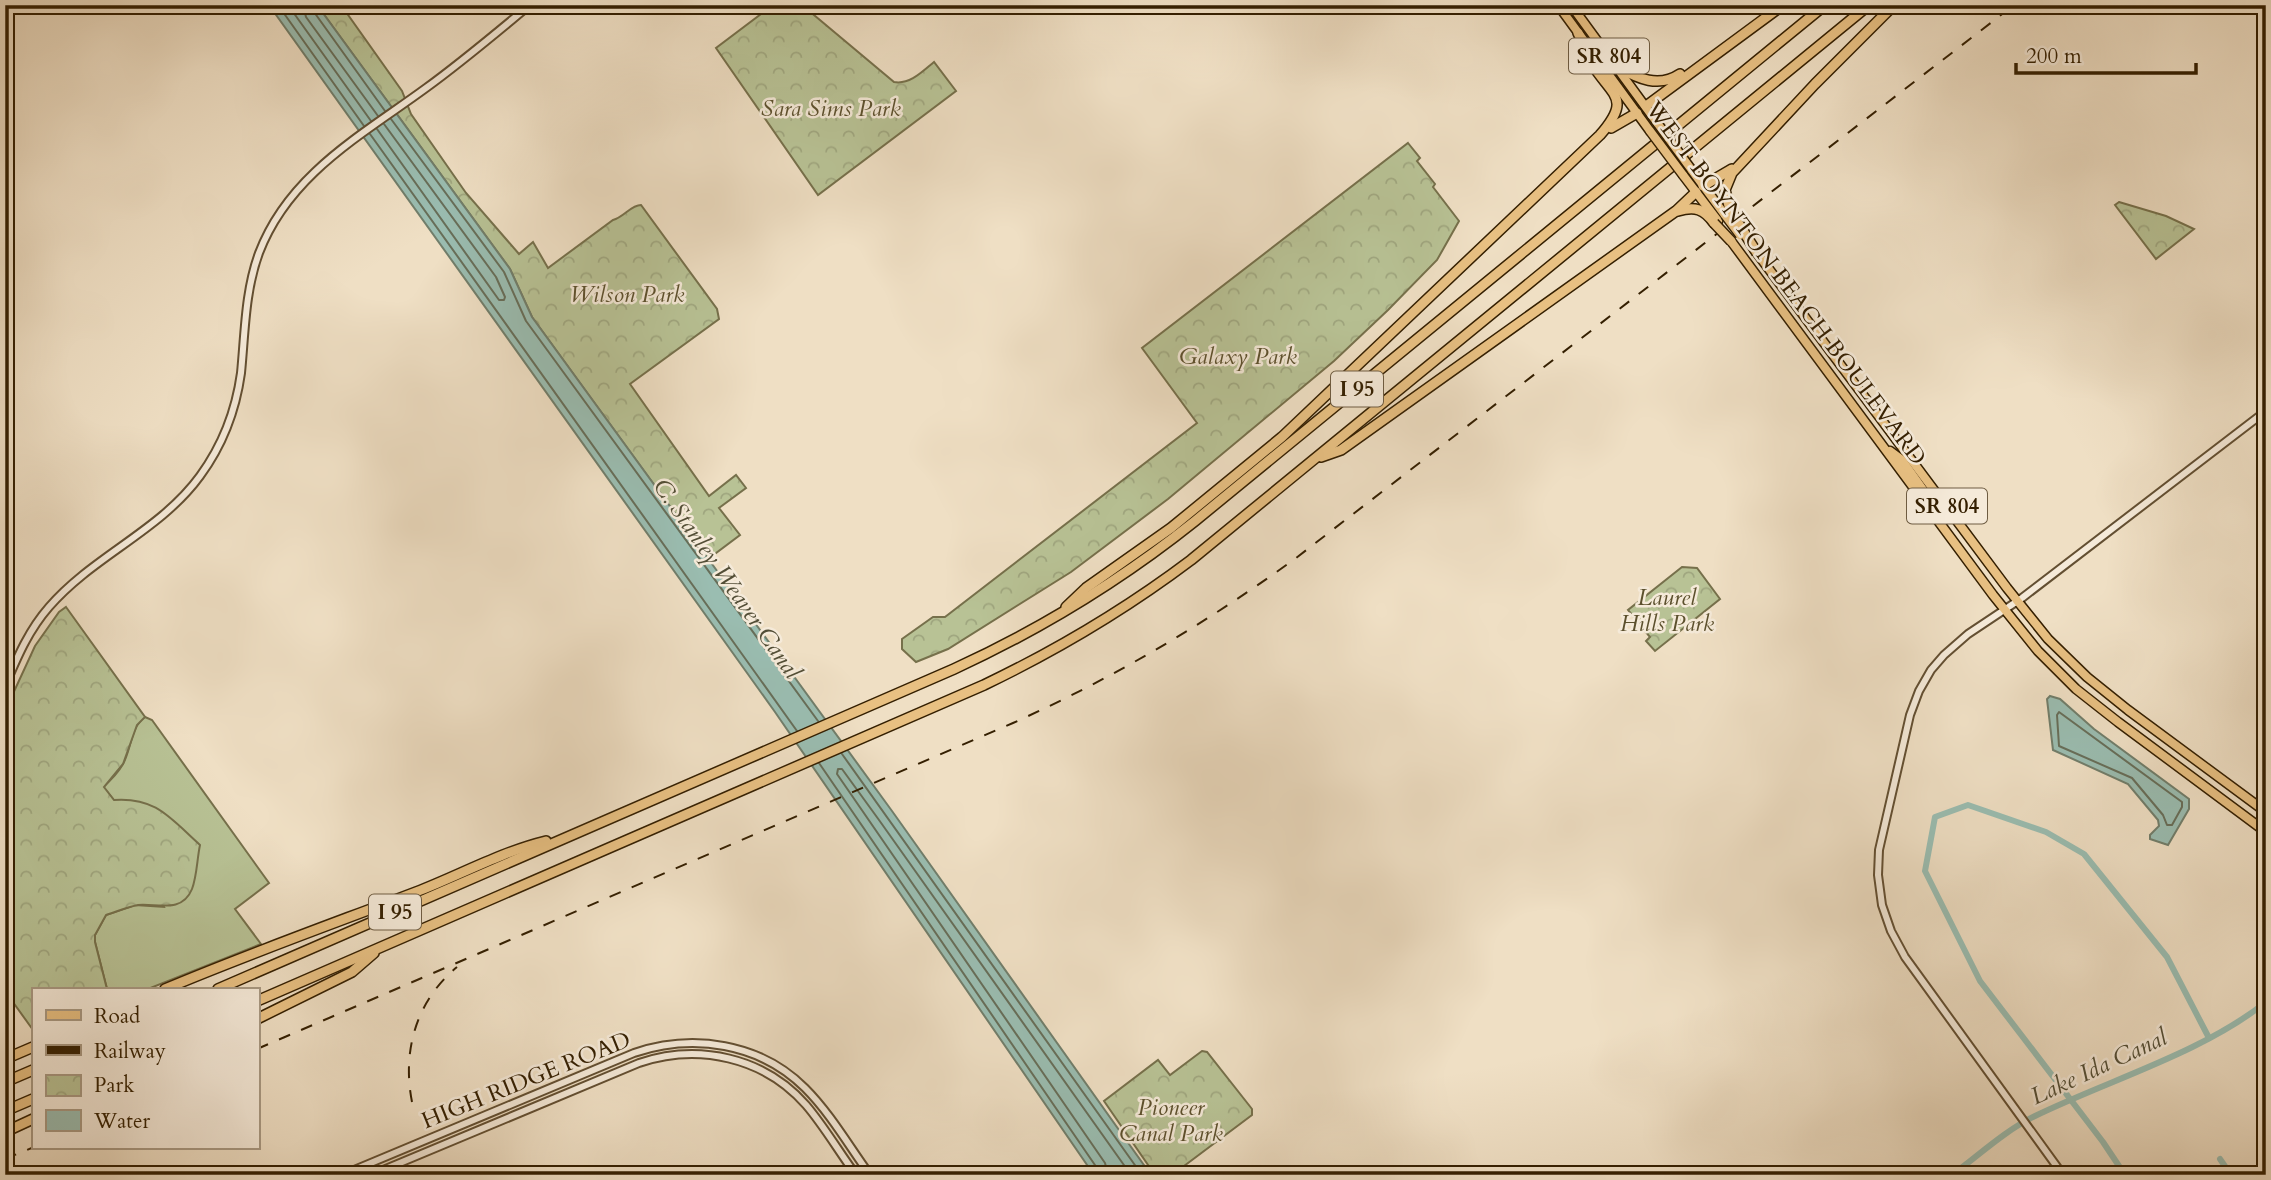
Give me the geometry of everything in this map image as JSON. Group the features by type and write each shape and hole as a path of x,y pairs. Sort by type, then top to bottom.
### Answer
{"highway":[{"path":"1646,106 1783,5"},
{"name":"I 95","path":"220,988 994,650 1107,586 1178,535 1825,5"},
{"name":"I 95","path":"259,1000 1003,676 1100,623 1191,559 1869,5"},
{"path":"1731,241 1722,217 1727,182 1749,154 1815,84 1894,5"},
{"path":"1051,620 1086,588 1155,540 1282,437 1600,135 1615,116 1618,103 1592,63 1578,33"},
{"path":"1618,67 1640,79 1662,82 1712,57"},
{"path":"1600,135 1637,113"},
{"path":"1313,460 1341,450 1676,211 1700,189 1724,176 1749,154"},
{"path":"1676,211 1691,208 1722,217 1757,253"},
{"path":"167,988 417,891 516,849 572,835"},
{"path":"259,1018 352,972 383,946"},
{"path":"5,1059 32,1046"},
{"path":"5,1082 32,1070"},
{"path":"5,1111 32,1099"},
{"path":"5,1132 32,1119"}],"main road":[{"name":"WEST BOYNTON BEACH BOULEVARD","path":"1558,5 1682,175 1700,189"},
{"name":"WEST BOYNTON BEACH BOULEVARD","path":"1571,5 1691,169 1700,189 1722,217"},
{"path":"1637,113 1646,106"},
{"name":"WEST BOYNTON BEACH BOULEVARD","path":"1731,241 2003,609 2057,671 2097,706 2266,832"},
{"name":"WEST BOYNTON BEACH BOULEVARD","path":"1757,253 2048,639 2097,686 2266,812"},
{"path":"1885,447 1899,457 1930,498 1944,501"}],"street":[{"path":"5,686 21,649 49,607 75,582 170,509 189,490 207,465 226,430 237,392 250,286 266,236 300,184 323,163 444,75 530,5"},
{"path":"2063,1175 1900,949 1884,913 1878,875 1882,837 1907,726 1919,691 1936,663 1953,645 2017,601 2266,411"},
{"name":"HIGH RIDGE ROAD","path":"342,1175 644,1050 685,1042 727,1046 769,1062 804,1087 870,1175"},
{"name":"HIGH RIDGE ROAD","path":"371,1175 652,1059 695,1054 726,1058 761,1070 790,1090 806,1105 856,1175"}],"green space":[{"name":"Wilson Park","path":"317,5 341,5 402,91 411,114 466,193 519,254 533,242 548,268 613,220 641,205 717,309 719,319 630,384 709,496 736,475 746,488 719,508 740,535 708,559 532,317 510,269"},
{"name":"Sara Sims Park","path":"773,5 802,5 894,82 911,79 934,62 956,91 818,195 716,48"},
{"name":"Galaxy Park","path":"1408,143 1420,158 1417,161 1435,184 1433,187 1459,221 1437,260 1388,310 1334,361 1168,499 1071,572 948,649 916,662 902,649 902,639 933,617 945,617 1197,423 1142,348"},
{"path":"2119,202 2166,216 2194,229 2156,259 2115,205"},
{"name":"Laurel Hills Park","path":"1682,567 1697,568 1720,599 1655,651 1646,641 1650,637 1628,610"},
{"path":"66,607 145,717 137,725 123,764 104,787 114,800 141,802 162,811 200,845 194,884 188,897 182,902 168,906 138,905 106,915 95,935 95,942 107,988 32,988 32,1029 5,991 5,711 35,646 59,612"},
{"path":"145,717 152,720 269,883 235,909 261,944 151,988 107,988 95,942 95,935 106,915 135,905 164,907 113,799 103,787 121,767 140,721"},
{"name":"Pioneer Canal Park","path":"1202,1051 1207,1052 1252,1109 1252,1115 1172,1175 1155,1175 1104,1101 1158,1060 1170,1075"}],"water":[{"path":"269,5 317,5 510,269 532,317 892,811 1151,1175 1094,1175 775,712"},
{"path":"2050,696 2060,699 2094,729 2189,799 2189,809 2168,845 2150,839 2150,835 2159,826 2158,820 2128,784 2053,750 2047,699"}],"waterway":[{"path":"2125,1175 2103,1142 1980,981 1925,871 1935,817 1968,805 2046,832 2084,854 2167,957 2209,1038"},
{"name":"Lake Ida Canal","path":"1952,1175 2024,1122 2184,1051 2241,1020 2266,1002"},
{"path":"2220,1159 2231,1175"}],"railway":[{"path":"259,1048 1013,723 1159,648 1296,558 2014,5"},
{"path":"412,1102 409,1064 415,1028 431,995 457,967"},
{"path":"5,1159 32,1148"}],"water label":[{"name":"C. Stanley Weaver Canal","path":"727,579"}]}
